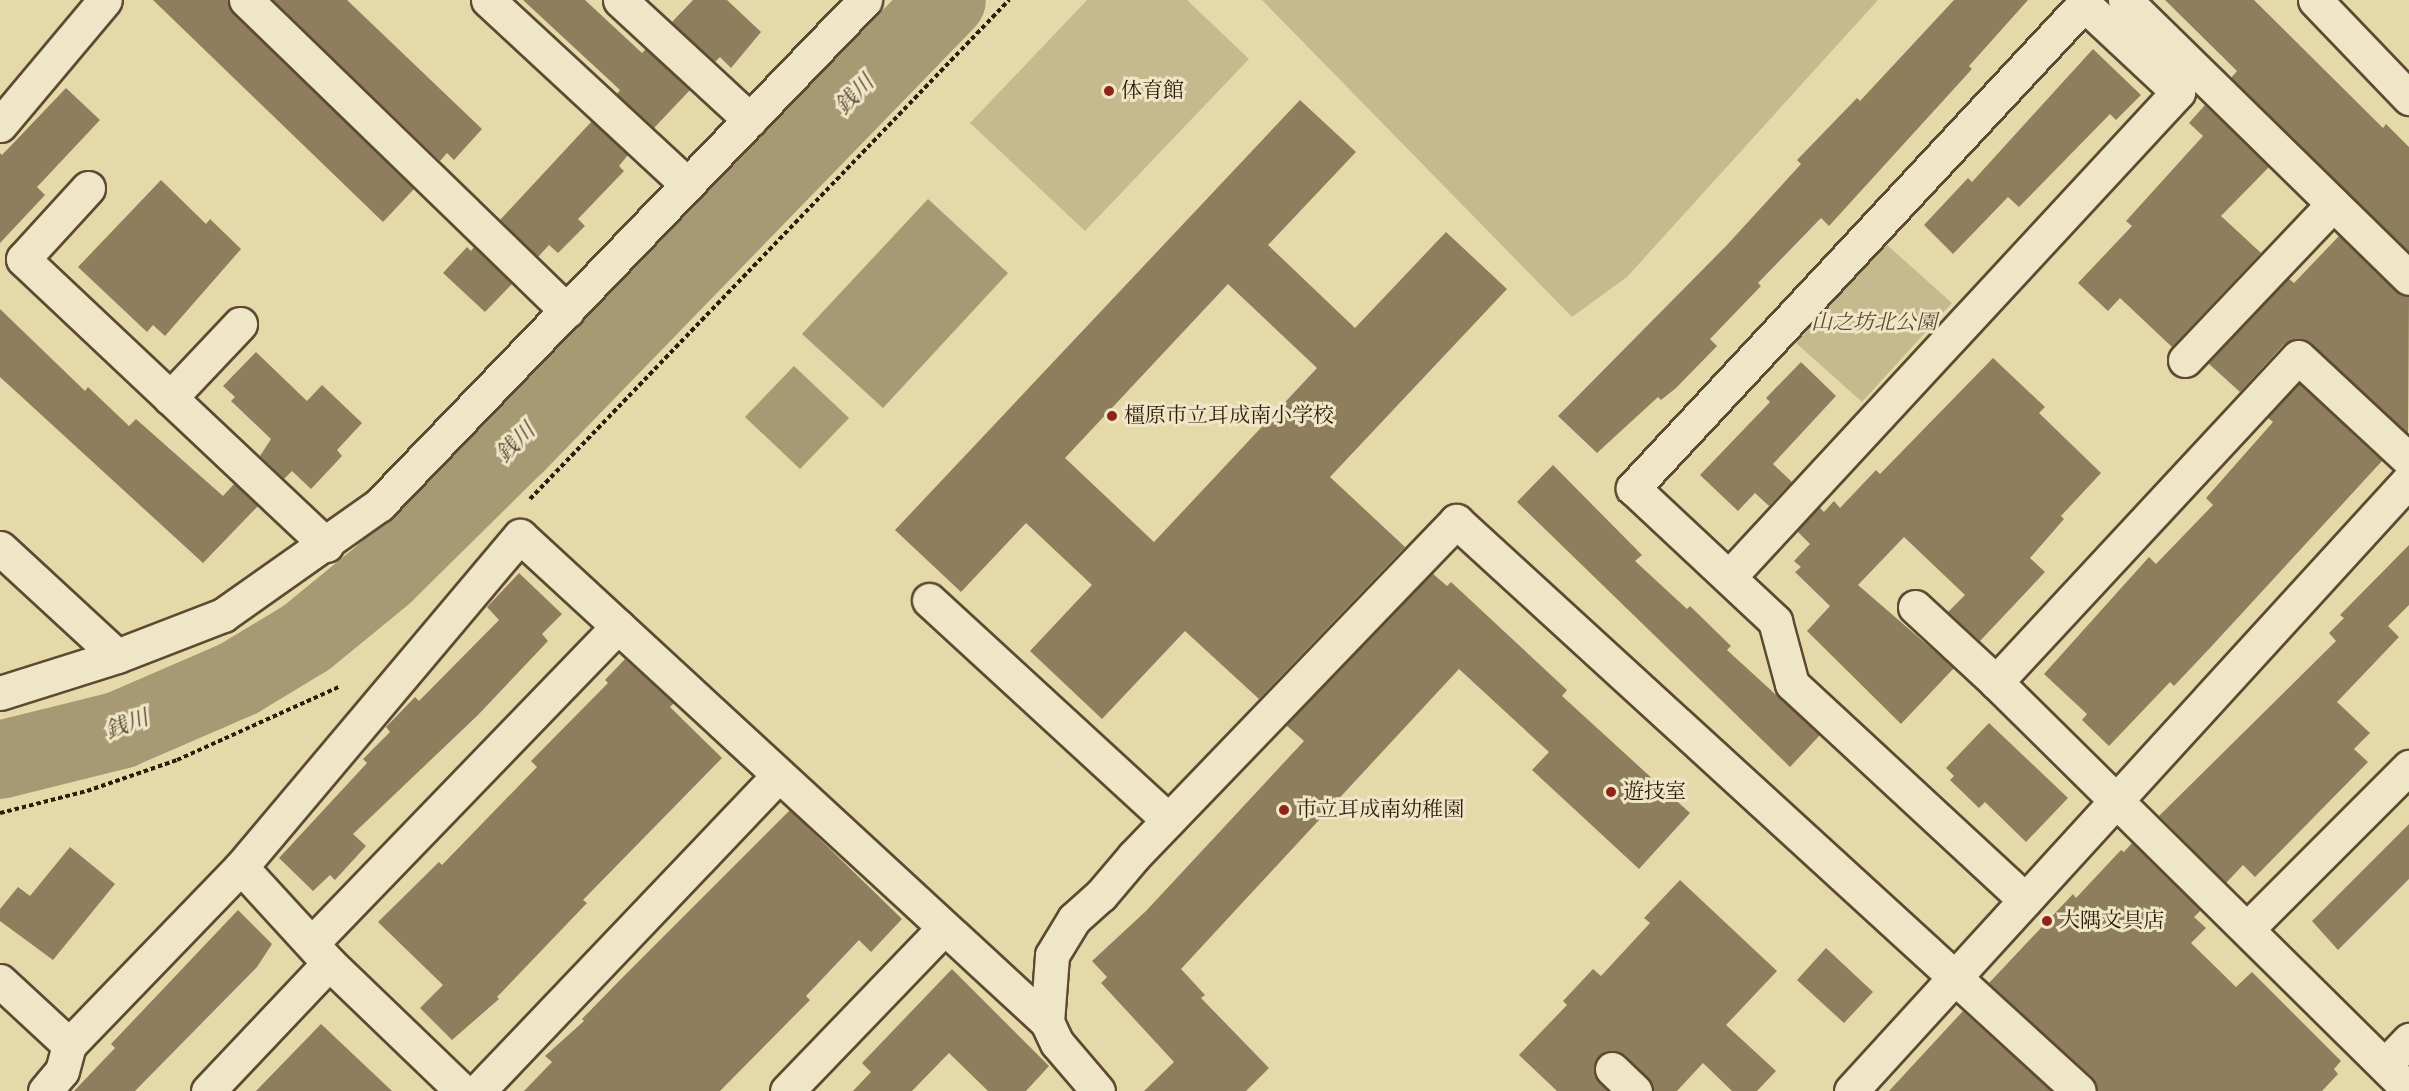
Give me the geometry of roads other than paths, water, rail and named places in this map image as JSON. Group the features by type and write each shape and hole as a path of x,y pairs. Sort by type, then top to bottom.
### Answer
{"street":[{"path":"0,125 105,0"},
{"path":"246,0 567,311"},
{"path":"489,0 688,185"},
{"path":"620,0 750,120"},
{"path":"0,693 117,656 223,615 327,545 379,505 865,0"},
{"path":"2126,0 2409,278"},
{"path":"2315,0 2409,98"},
{"path":"1729,577 2178,92 2084,4 1633,489 1775,621 1792,684 2025,900"},
{"path":"88,188 23,259 327,545"},
{"path":"2185,360 2333,204"},
{"path":"170,398 240,324"},
{"path":"1996,682 2298,357 2409,460"},
{"path":"1851,1091 2409,480"},
{"path":"1047,1022 1052,955 1074,919 1101,895 1168,820 1456,521 1956,975 2079,1091"},
{"path":"45,1091 62,1071 69,1045 241,867 520,536 1047,1022 1057,1043 1097,1090"},
{"path":"0,548 117,656"},
{"path":"929,600 1168,820"},
{"path":"1915,607 1996,682 2409,1089"},
{"path":"208,1091 321,952 618,626"},
{"path":"2248,928 2409,767"},
{"path":"478,1091 778,776"},
{"path":"241,867 321,952 462,1091"},
{"path":"788,1091 944,928"},
{"path":"0,981 69,1045"},
{"path":"2385,1065 2409,1040"}],"waterway":[{"name":"銭川","path":"0,760 120,730 238,679 306,638 383,575 515,445 947,0"}],"place":[{"name":"体育館","path":"1109,91"},
{"name":"橿原市立耳成南小学校","path":"1112,416"},
{"name":"遊技室","path":"1611,792"},
{"name":"市立耳成南幼稚園","path":"1284,810"},
{"name":"大隅文具店","path":"2047,921"}],"park label":[{"name":"山之坊北公園","path":"1874,323"}]}
